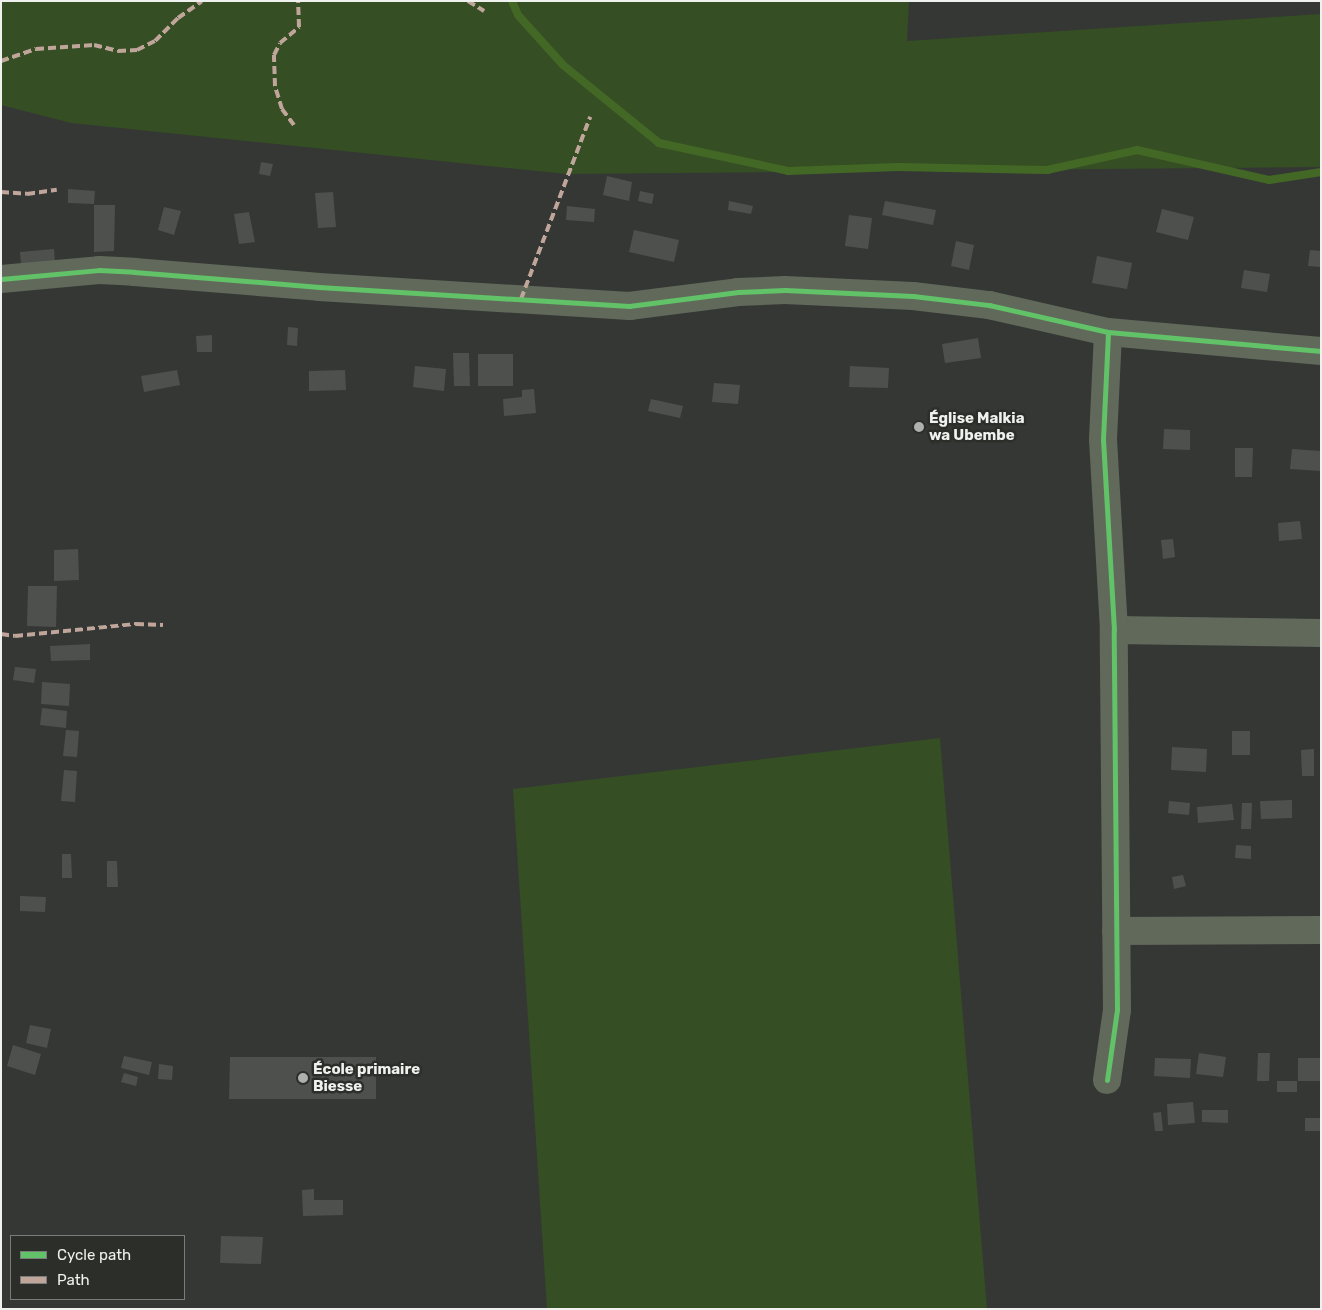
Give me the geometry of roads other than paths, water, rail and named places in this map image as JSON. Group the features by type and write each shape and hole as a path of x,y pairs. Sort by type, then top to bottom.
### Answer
{"street":[{"path":"1,279 99,270 319,287 629,306 738,292 786,290 903,296 989,305 1108,332 1321,351"},
{"path":"1107,1080 1117,1010 1114,630 1103,439 1108,332"},
{"path":"1114,630 1321,633"},
{"path":"1116,931 1321,930"}],"waterway":[{"path":"512,1 518,15 563,65 659,143 788,171 898,167 1047,170 1137,150 1269,180 1321,172"}],"place":[{"name":"Église Malkia wa Ubembe","path":"919,427"},
{"name":"École primaire Biesse","path":"303,1078"}]}
